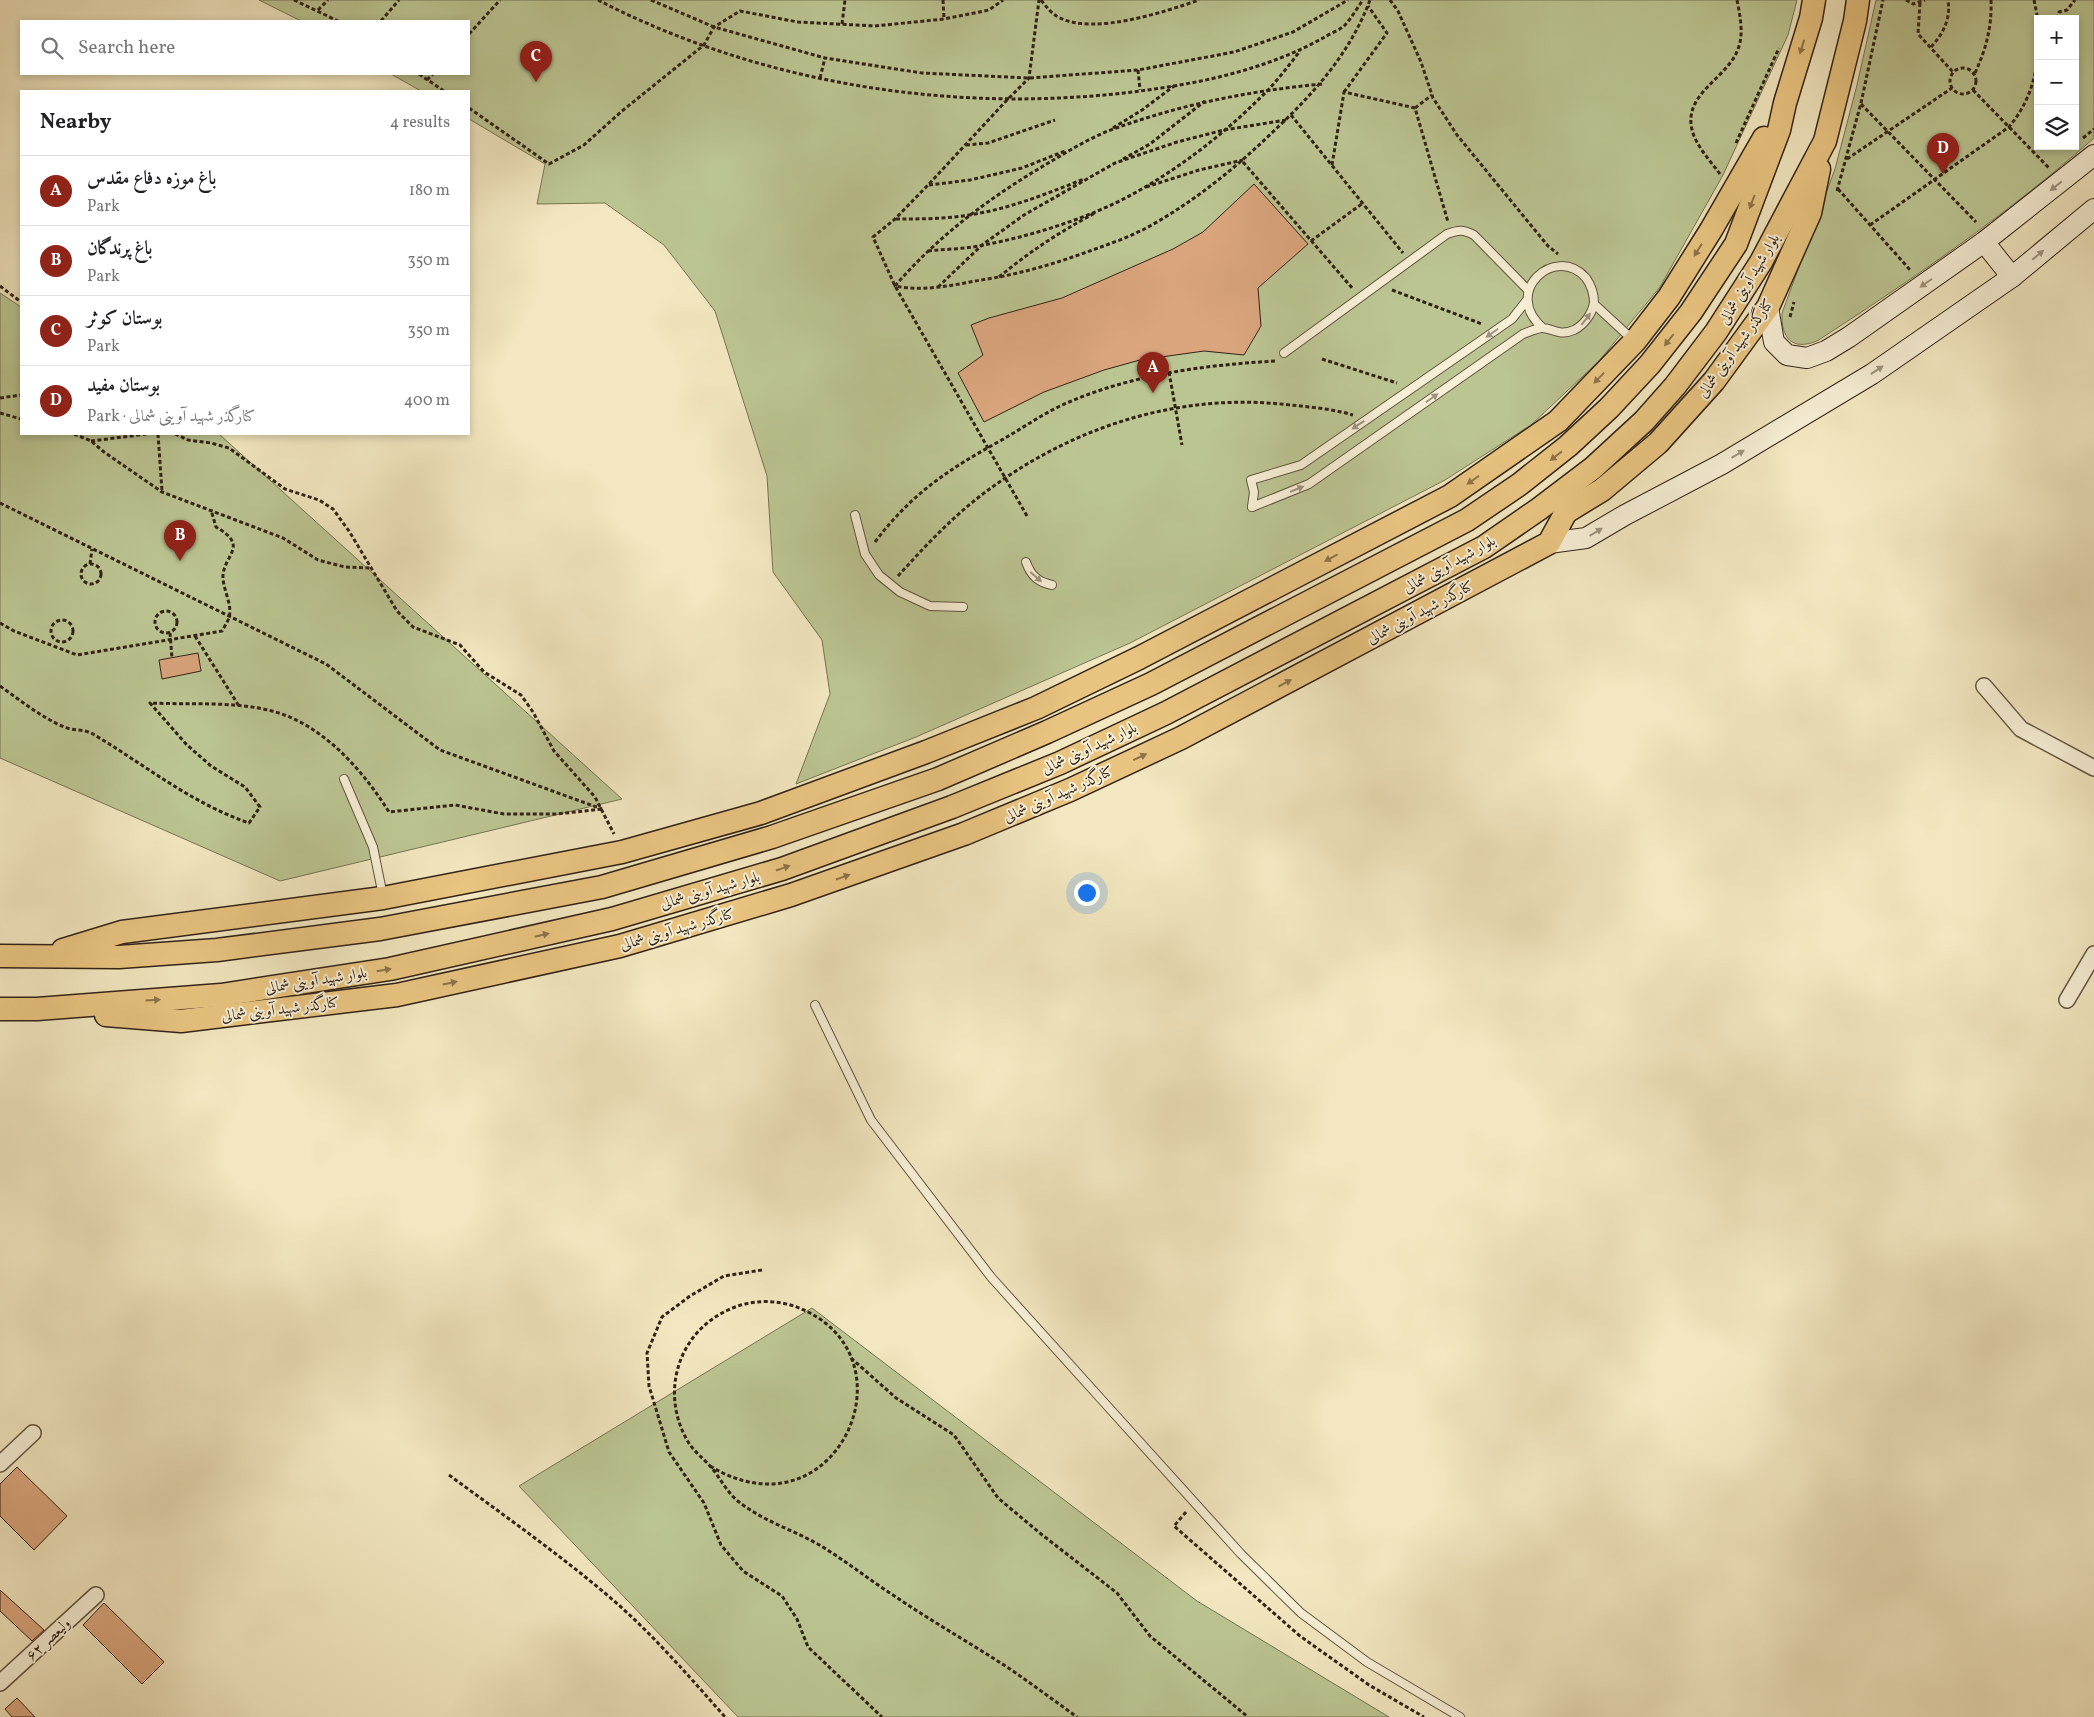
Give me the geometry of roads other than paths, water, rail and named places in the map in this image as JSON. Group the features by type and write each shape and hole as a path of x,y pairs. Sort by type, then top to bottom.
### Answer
{"main road":[{"name":"بلوار شهید آوینی شمالی","path":"0,956 119,958 218,950 380,929 602,887 772,837 938,779 1047,732 1151,684 1466,520 1520,484 1568,446 1609,408 1650,364 1691,312 1736,244 1779,130 1814,0"},
{"name":"بلوار شهید آوینی شمالی","path":"0,1009 38,1009 221,995 390,969 612,919 782,869 952,807 1060,762 1166,712 1484,547 1539,509 1593,468 1644,421 1675,386 1716,332 1761,262 1825,141 1855,21 1858,0"},
{"path":"44,956 122,932 384,898 622,852 761,813 926,752 1036,708 1139,658 1450,496 1558,421 1635,341 1669,297 1711,230 1785,103"},
{"name":"کنارگذر شهید آوینی شمالی","path":"38,1009 181,1021 397,995 620,946 791,895 964,834 1070,790 1164,746 1549,543 1566,512 1602,490 1658,443 1714,381 1768,307 1810,213 1825,141"}],"street":[{"path":"1768,307 1774,342 1788,354 1808,358 1826,350 1849,337 1984,242 2094,155"},
{"path":"1549,543 1586,538 1625,515 1722,464 1872,374 2012,277 2094,209"},
{"path":"1984,242 2012,277"},
{"path":"1984,686 2021,729 2094,768"},
{"path":"2066,1000 2094,954"},
{"path":"0,1464 33,1433"},
{"name":"ولیعصر ۶۲","path":"0,1683 96,1595"}],"lane":[{"path":"1284,353 1451,232 1464,230 1474,235 1528,290"},
{"path":"1562,266 1573,268 1589,282 1594,304 1587,319 1574,329 1564,332 1553,332 1543,328 1534,320 1529,311 1528,290 1533,280 1546,270 1562,266"},
{"path":"1527,300 1512,319 1301,465 1251,480 1254,492 1252,507 1309,484 1523,334 1543,328"},
{"path":"1594,304 1635,341"},
{"path":"855,515 865,554 879,575 900,592 930,606 963,606"},
{"path":"1026,562 1033,576 1039,581 1052,585"},
{"path":"344,779 373,847 384,898"},
{"path":"815,1005 871,1120 991,1277 1101,1400 1241,1554 1301,1612 1367,1662 1460,1717"}],"place":[{"name":"بوستان کوثر","path":"536,82"},
{"name":"بوستان مفید","path":"1943,174"},
{"name":"باغ موزه دفاع مقدس","path":"1153,393"},
{"name":"باغ پرندگان","path":"180,561"}]}
